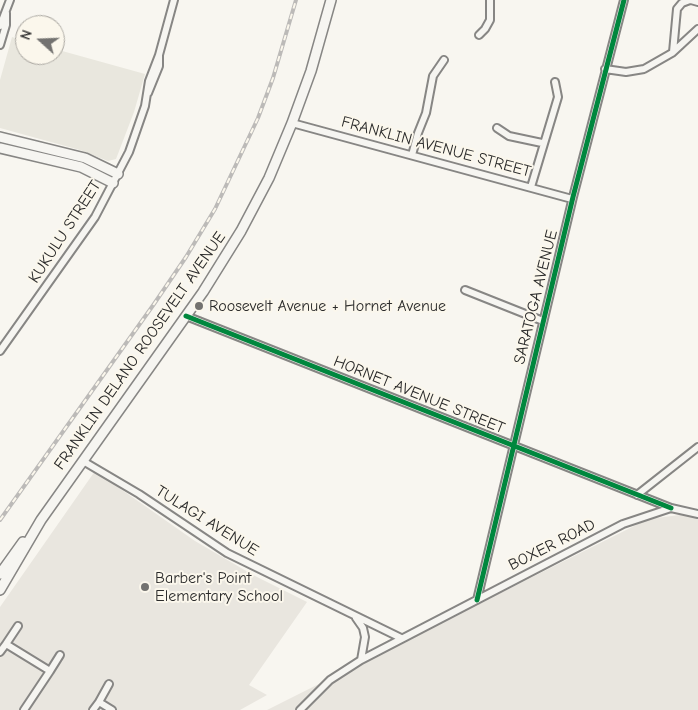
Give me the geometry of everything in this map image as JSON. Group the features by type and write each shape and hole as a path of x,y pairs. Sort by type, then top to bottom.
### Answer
{"main road":[{"name":"FRANKLIN DELANO ROOSEVELT AVENUE","path":"0,574 41,520 186,316 241,231 269,178 292,123 311,71 331,0"},
{"path":"0,137 85,158 115,178"},
{"path":"0,148 81,167 115,178"},
{"name":"FRANKLIN DELANO ROOSEVELT AVENUE","path":"0,590 41,520"}],"street":[{"path":"0,26 10,0"},
{"name":"KUKULU STREET","path":"0,351 90,224 115,178 133,141 174,0"},
{"path":"478,35 485,29 490,20 490,0"},
{"name":"SARATOGA AVENUE","path":"477,600 572,199 624,0"},
{"path":"672,53 677,9 682,2 691,0 698,2"},
{"path":"0,45 6,25 6,13"},
{"path":"605,69 635,72 653,65 672,53 698,29"},
{"path":"412,155 426,113 432,76 444,60"},
{"path":"530,187 542,143 558,97 555,82"},
{"name":"FRANKLIN AVENUE STREET","path":"292,123 572,199"},
{"path":"496,128 509,136 542,143"},
{"path":"465,290 543,321"},
{"name":"HORNET AVENUE STREET","path":"186,316 671,508"},
{"path":"637,494 698,447"},
{"name":"TULAGI AVENUE","path":"83,461 139,494 227,553 401,638"},
{"path":"671,508 698,514"},
{"name":"BOXER ROAD","path":"300,710 330,680 401,638 623,524 671,508"},
{"path":"356,617 363,628 365,637 361,660"},
{"path":"0,652 18,626"},
{"path":"6,644 50,671"},
{"path":"24,710 60,655"},
{"path":"93,710 109,684"},
{"path":"99,702 112,710"}],"shaded area":[{"path":"12,37 15,38 15,65 65,65 65,52 145,74 134,112 116,159 108,161 80,150 0,128 0,80"},
{"name":"Barber's Point Elementary School","path":"95,471 195,541 253,575 307,602 249,685 267,695 240,710 0,710 0,607"},
{"path":"680,515 698,516 698,710 267,710 648,519"}],"railway":[{"path":"0,520 154,304 186,257 215,209 258,118 273,78 296,0"}],"cycle path":[{"path":"477,600 573,197 624,0"},
{"path":"186,316 671,508"}],"place":[{"name":"Roosevelt Avenue + Hornet Avenue","path":"199,306"},
{"name":"Barber's Point Elementary School","path":"145,587"}]}
